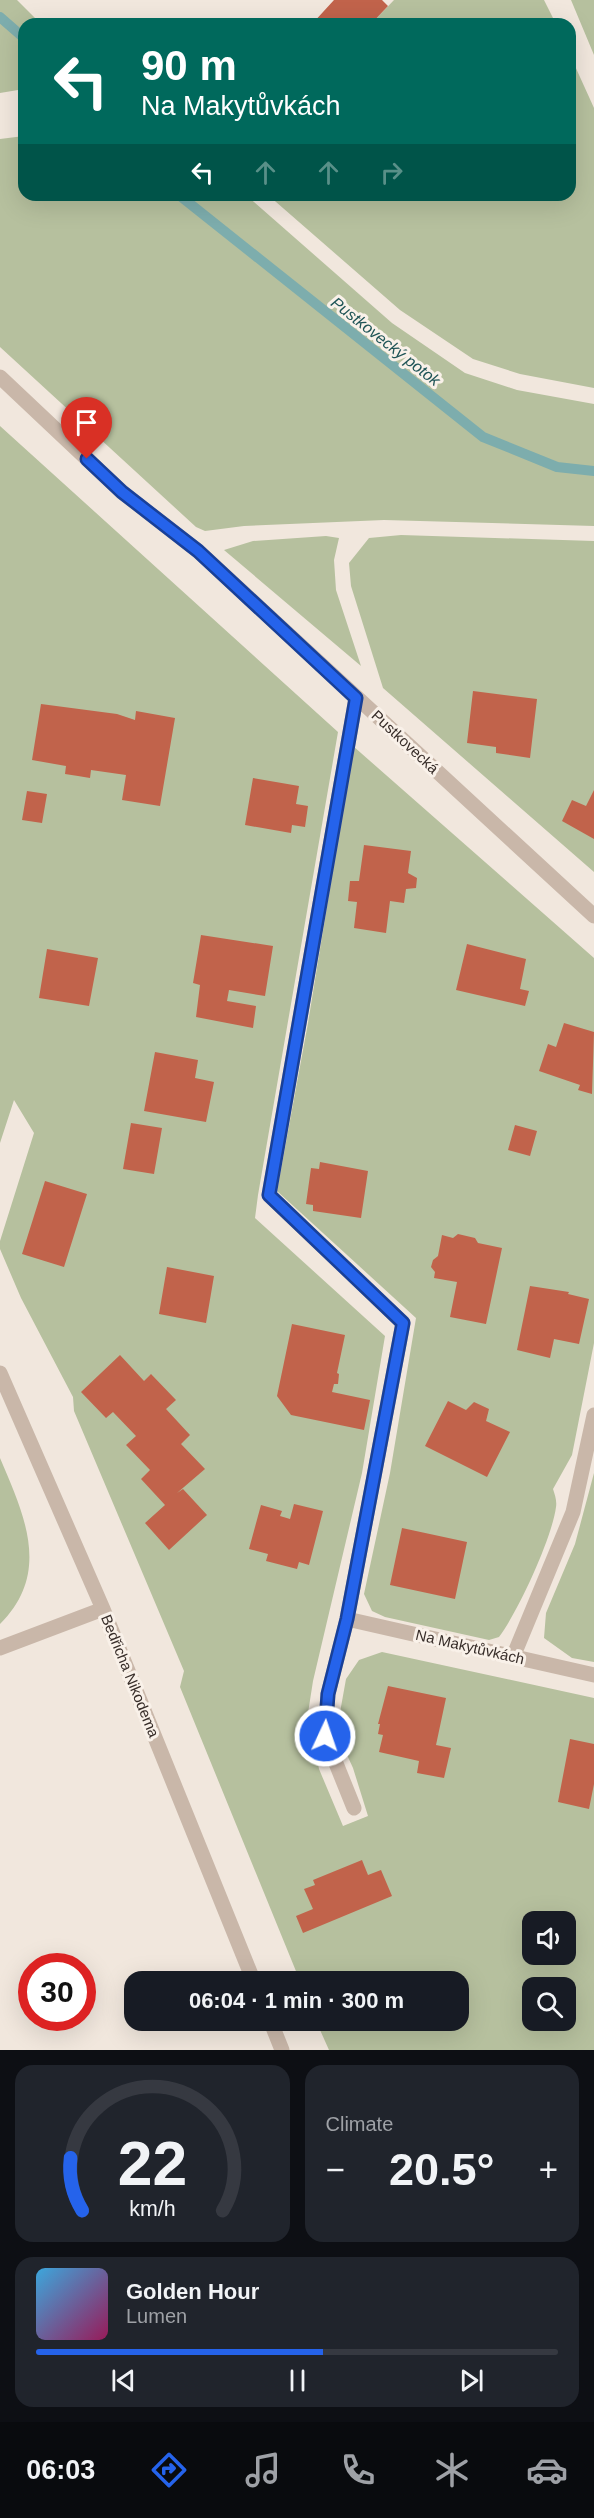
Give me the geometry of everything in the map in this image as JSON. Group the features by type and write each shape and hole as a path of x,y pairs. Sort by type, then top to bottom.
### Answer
{"street":[{"name":"Pustkovecká","path":"0,377 122,492 198,551 594,916"},
{"path":"354,1808 325,1736 328,1694 347,1619 403,1323 269,1195 356,698"},
{"name":"Bedřicha Nikodema","path":"0,1373 103,1609 250,1971"},
{"path":"513,1657 573,1512 594,1414"},
{"path":"0,1648 103,1609"},
{"name":"Na Makytůvkách","path":"347,1619 594,1675"},
{"path":"274,2031 282,2050"}],"green space":[{"path":"0,0 17,0 35,18 18,18 18,90 0,93"},
{"path":"394,0 544,0 553,18 377,18"},
{"path":"571,0 594,0 594,55"},
{"path":"576,68 594,108 594,388 520,374 473,359 400,310 275,201 576,201"},
{"path":"18,137 18,201 253,201 392,323 465,373 517,390 594,404 594,526 384,520 244,526 205,531 196,527 0,347 0,139"},
{"path":"0,426 338,732 255,1218 385,1336 362,1473 313,1681 308,1713 319,1769 343,1826 368,1816 353,1768 342,1744 339,1718 346,1679 359,1660 382,1652 594,1698 594,2050 329,2050 320,2031 469,2031 469,1971 296,1971 180,1687 184,1671 74,1411 73,1397 21,1298 0,1249 0,1241 34,1133 14,1100 0,1143"},
{"path":"401,535 594,541 594,872 383,688 351,586 349,563 369,538"},
{"path":"326,536 339,538 334,560 336,590 361,666 224,550 253,541"},
{"path":"353,746 594,958 594,1343 572,1455 553,1489 556,1505 548,1537 533,1574 507,1626 499,1637 489,1640 385,1617 372,1611 364,1594 390,1473 416,1318 277,1191 308,1023"},
{"path":"0,1458 24,1522 29,1564 25,1584 16,1604 0,1624"},
{"path":"594,1473 594,1662 572,1658 544,1638 546,1613 575,1544"}],"building":[{"path":"334,0 382,0 388,6 377,18 318,18"},
{"path":"473,691 537,699 530,758 496,753 496,747 467,743"},
{"path":"41,704 117,714 135,720 136,711 175,718 160,806 122,800 126,775 91,770 90,778 65,774 66,766 32,760"},
{"path":"253,778 299,786 296,804 308,806 305,827 292,825 291,833 245,825"},
{"path":"594,790 594,839 562,821 572,800 586,806"},
{"path":"27,791 47,794 42,823 22,820"},
{"path":"364,845 411,851 408,873 417,878 416,888 406,889 404,903 390,901 386,933 354,928 357,902 348,901 350,881 359,881"},
{"path":"201,935 273,946 265,996 229,990 227,1001 256,1006 253,1028 196,1017 200,985 193,983"},
{"path":"467,944 526,959 520,989 529,991 525,1006 456,990"},
{"path":"47,949 98,958 89,1006 39,998"},
{"path":"564,1023 594,1032 592,1094 578,1090 580,1085 539,1071 548,1044 556,1047"},
{"path":"155,1052 198,1060 195,1078 214,1082 206,1122 144,1111"},
{"path":"131,1123 162,1128 154,1174 123,1169"},
{"path":"515,1125 537,1131 530,1156 508,1150"},
{"path":"320,1162 368,1171 361,1218 313,1211 313,1205 306,1204 311,1168 319,1169"},
{"path":"45,1181 87,1194 64,1267 22,1254"},
{"path":"458,1234 475,1238 478,1243 502,1248 486,1324 450,1317 457,1282 434,1278 435,1272 431,1267 433,1260 438,1256 442,1235 453,1238"},
{"path":"167,1267 214,1276 206,1323 159,1314"},
{"path":"530,1286 569,1292 568,1294 589,1299 579,1344 554,1339 550,1358 517,1350"},
{"path":"292,1324 345,1335 337,1373 339,1374 338,1384 334,1384 332,1392 370,1400 364,1430 291,1415 277,1396"},
{"path":"120,1355 144,1381 151,1374 176,1400 166,1409 190,1435 181,1444 205,1469 177,1493 183,1489 207,1515 169,1550 145,1523 165,1505 141,1479 150,1470 126,1445 136,1436 113,1412 106,1418 81,1392"},
{"path":"448,1401 466,1410 474,1402 489,1409 486,1421 510,1432 487,1477 425,1446"},
{"path":"294,1504 323,1511 309,1565 299,1562 297,1569 266,1561 268,1554 249,1549 261,1505 282,1511 280,1516 290,1519"},
{"path":"402,1528 467,1542 455,1599 390,1585"},
{"path":"388,1686 446,1698 436,1745 451,1748 444,1778 417,1773 419,1761 379,1752 383,1735 378,1734 380,1724 378,1724"},
{"path":"570,1739 594,1744 594,1784 589,1809 558,1802"},
{"path":"362,1860 368,1875 381,1870 392,1896 303,1933 296,1916 313,1909 304,1889 315,1885 313,1880"}],"waterway":[{"name":"Pustkovecký potok","path":"0,17 18,33"},
{"name":"Pustkovecký potok","path":"187,201 483,437 557,467 594,471"}],"route":[{"path":"87,459 122,492 198,551 356,698 269,1195 403,1323 347,1619 328,1694 325,1736"}]}
